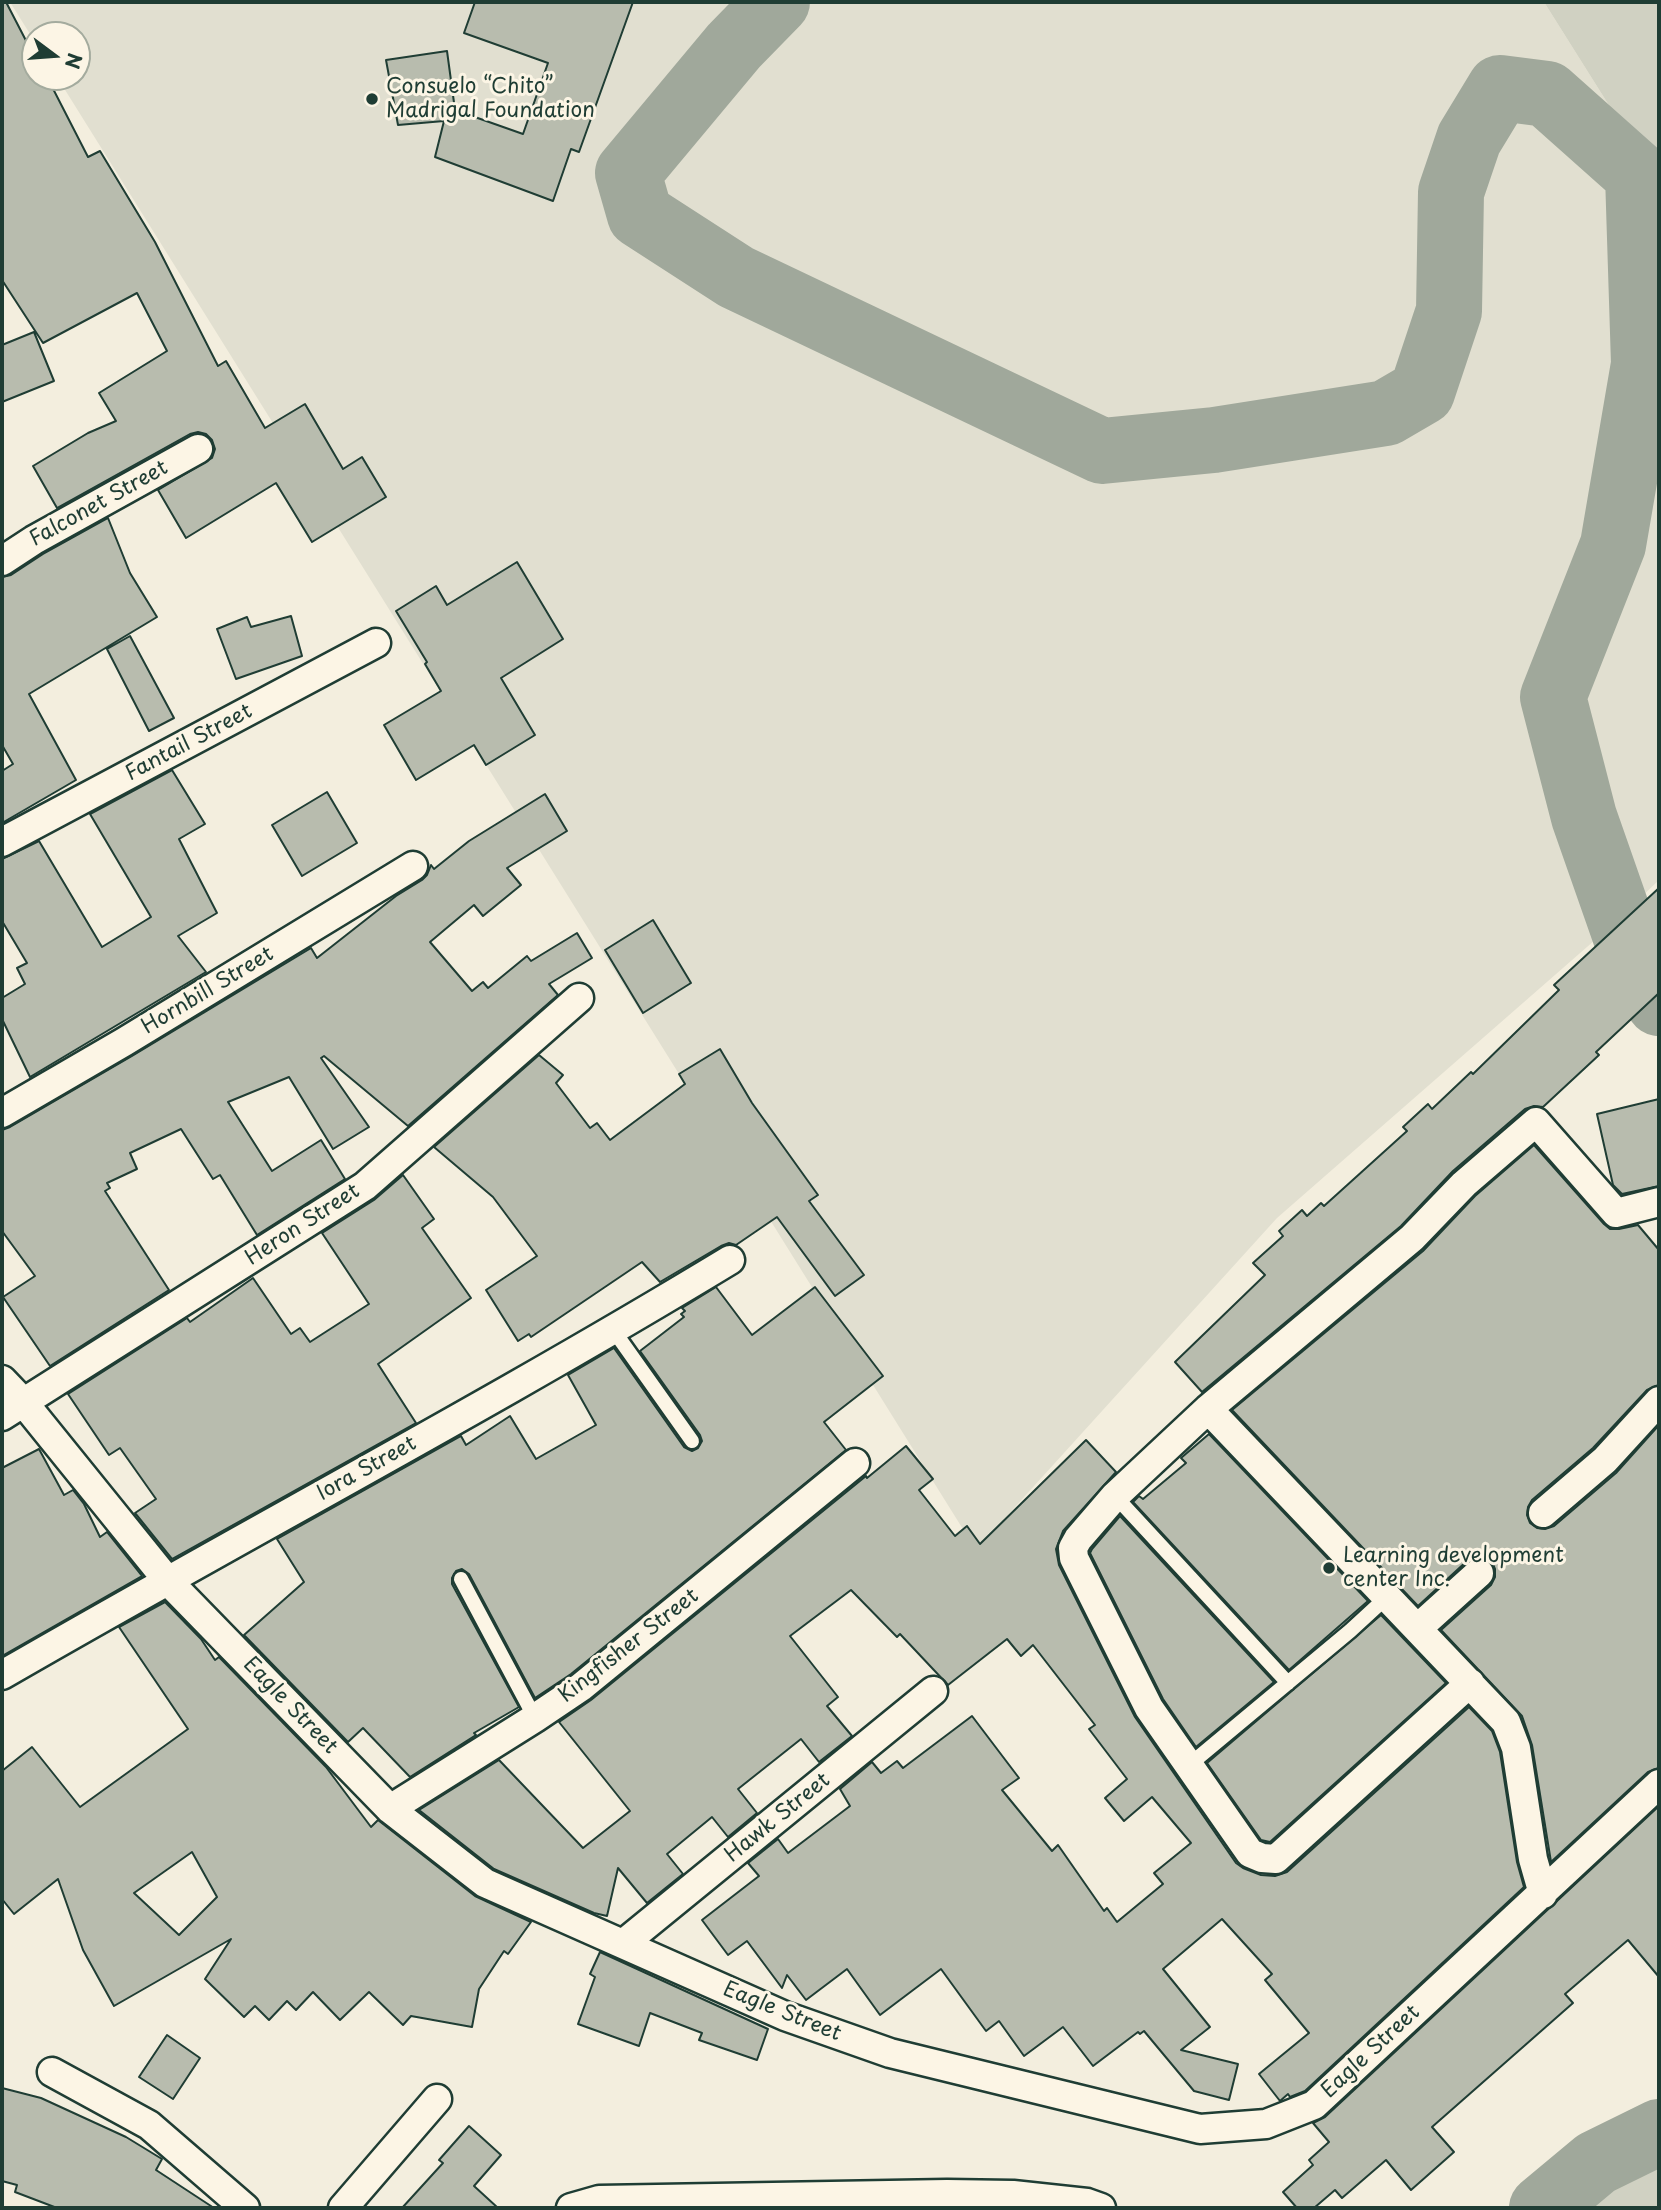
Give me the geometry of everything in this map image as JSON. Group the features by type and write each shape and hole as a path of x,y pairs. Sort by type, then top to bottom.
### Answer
{"street":[{"name":"Falconet Street","path":"2,561 34,540 198,449"},
{"name":"Fantail Street","path":"2,842 376,643"},
{"name":"Hornbill Street","path":"2,1113 413,866"},
{"name":"Heron Street","path":"13,1410 365,1186 579,998"},
{"path":"1470,1683 1276,1860 1262,1858 1250,1853 1149,1708 1074,1558 1073,1548 1115,1496 1208,1409 1412,1238 1464,1184 1536,1122 1616,1213 1659,1202"},
{"name":"Iora Street","path":"2,1675 614,1331 730,1260"},
{"name":"Eagle Street","path":"2,1380 13,1410 167,1580 390,1809 485,1883 785,2016 890,2053 1200,2129 1266,2124 1314,2105 1659,1784"},
{"path":"1543,1513 1605,1460 1659,1401"},
{"path":"1208,1409 1506,1722 1516,1748 1533,1859 1543,1894"},
{"name":"Kingfisher Street","path":"390,1809 581,1687 855,1463"},
{"path":"1418,1628 1479,1573"},
{"name":"Hawk Street","path":"623,1944 933,1691"},
{"path":"52,2072 149,2125 245,2208"},
{"path":"343,2208 437,2099"},
{"path":"571,2208 599,2200 947,2194 1013,2195 1087,2203 1101,2208"}],"lane":[{"path":"614,1331 692,1441"},
{"path":"1115,1496 1288,1683"},
{"path":"461,1579 536,1718"},
{"path":"1188,1766 1388,1596"}],"shaded area":[{"path":"10,2 1544,2 1659,185 1659,880 1611,926 1277,1218 976,1550 66,91 91,91 91,21 22,21"},
{"path":"1544,2 1659,2 1659,185"},
{"path":"1659,2143 1659,2208 1555,2208 1585,2172"}],"building":[{"path":"2,2 6,2 21,31 21,91 54,91 88,157 100,151 155,242 218,366 226,361 265,428 305,404 343,469 362,457 386,497 312,542 276,483 186,538 158,490 212,458 215,449 212,440 206,434 198,432 57,508 33,466 88,433 116,421 99,393 167,351 137,293 43,343 2,280"},
{"path":"475,2 633,2 579,152 571,149 553,201 435,157 444,121 398,125 386,60 447,51 455,110 523,134 548,63 464,33"},
{"path":"34,332 54,381 2,402 2,345"},
{"path":"108,518 130,573 157,617 29,694 76,780 2,823 2,771 13,764 2,745 2,577 11,575"},
{"path":"517,562 563,639 501,678 535,735 486,765 474,745 416,780 384,725 441,691 396,611 436,586 447,605"},
{"path":"291,616 302,656 236,679 217,629 247,617 251,627"},
{"path":"130,636 174,718 149,731 107,649"},
{"path":"172,770 205,824 179,839 217,913 178,936 206,972 30,1077 2,1019 2,998 25,984 17,968 27,963 2,921 2,859 39,841 102,947 151,917 90,814"},
{"path":"327,792 357,843 302,876 272,825"},
{"path":"545,794 567,831 507,868 521,885 483,916 474,905 430,942 472,991 483,982 488,988 527,956 531,961 577,933 592,958 549,984 558,995 408,1126 324,1056 321,1058 369,1127 333,1149 289,1077 228,1102 272,1171 321,1140 345,1179 257,1235 220,1175 213,1179 181,1129 130,1153 137,1169 107,1183 110,1188 105,1191 169,1290 50,1366 3,1297 35,1276 2,1231 2,1130 132,1056 311,948 317,958 396,896 422,880 431,865 434,869 469,841"},
{"path":"1659,888 1659,993 1596,1052 1599,1055 1543,1107 1525,1109 1453,1171 1401,1226 1202,1392 1175,1362 1265,1275 1253,1263 1283,1236 1279,1231 1302,1210 1307,1216 1321,1203 1324,1206 1407,1131 1403,1127 1428,1104 1432,1109 1471,1072 1473,1074 1559,990 1554,985"},
{"path":"653,920 691,983 643,1013 605,950"},
{"path":"720,1049 752,1103 818,1195 809,1201 864,1275 835,1296 777,1217 736,1245 729,1243 721,1246 660,1282 642,1262 531,1337 529,1334 518,1341 486,1290 537,1256 493,1197 434,1147 539,1055 563,1075 556,1083 590,1128 597,1123 610,1140 685,1084 679,1074"},
{"path":"1659,1099 1659,1186 1622,1194 1613,1185 1597,1114"},
{"path":"1534,1145 1604,1224 1610,1229 1638,1225 1659,1250 1659,1385 1647,1390 1593,1448 1532,1500 1527,1515 1530,1523 1537,1528 1554,1526 1616,1473 1659,1425 1659,1768 1648,1772 1551,1862 1532,1745 1522,1716 1441,1630 1491,1585 1495,1577 1492,1562 1483,1557 1468,1560 1418,1606 1232,1410 1423,1251 1475,1196"},
{"path":"403,1175 434,1219 422,1228 471,1298 378,1364 416,1423 172,1559 135,1513 156,1499 120,1448 109,1455 68,1394 187,1318 190,1322 253,1278 291,1334 300,1328 310,1342 369,1304 322,1233 374,1200"},
{"path":"716,1287 752,1335 815,1287 883,1376 824,1422 846,1450 571,1674 535,1698 469,1574 462,1569 456,1571 452,1584 519,1707 474,1733 476,1735 410,1777 363,1728 348,1742 244,1635 304,1582 277,1539 461,1436 466,1445 510,1416 536,1459 596,1425 568,1375 614,1348 684,1447 692,1451 698,1448 702,1441 700,1435 640,1351 684,1317 681,1314 685,1311 682,1308"},
{"path":"1209,1434 1368,1601 1289,1670 1133,1502 1139,1496 1143,1499 1186,1463 1181,1458"},
{"path":"1086,1440 1116,1472 1063,1531 1056,1549 1059,1565 1135,1717 1236,1863 1261,1875 1275,1876 1287,1872 1469,1707 1492,1731 1500,1752 1517,1862 1524,1887 1305,2091 1290,2097 1288,2094 1280,2101 1259,2074 1309,2033 1265,1980 1272,1974 1222,1919 1163,1969 1210,2027 1181,2050 1238,2064 1229,2100 1194,2091 1144,2031 1140,2034 1138,2032 1093,2066 1063,2027 1024,2056 999,2021 986,2031 941,1969 880,2015 847,1969 806,2000 787,1975 782,1988 747,1941 728,1955 702,1920 759,1876 748,1863 778,1839 788,1853 850,1806 840,1789 872,1762 881,1773 897,1761 903,1768 972,1716 1019,1778 1002,1790 1052,1851 1058,1845 1104,1911 1107,1908 1117,1922 1163,1884 1154,1873 1191,1843 1152,1797 1124,1821 1105,1798 1127,1779 1089,1729 1095,1725 1033,1645 1021,1656 1007,1639 948,1685 900,1634 897,1637 851,1590 790,1636 838,1697 827,1706 852,1736 819,1762 801,1739 738,1789 757,1813 728,1837 712,1817 667,1854 683,1874 647,1903 618,1868 607,1916 594,1913 494,1869 419,1810 499,1760 583,1848 630,1811 559,1722 591,1700 906,1446 933,1479 919,1490 955,1536 967,1526 980,1544"},
{"path":"39,1449 64,1495 73,1490 84,1504 100,1537 107,1532 142,1576 2,1656 2,1468"},
{"path":"1120,1516 1274,1682 1196,1747 1163,1699 1090,1553"},
{"path":"165,1602 201,1639 215,1660 219,1657 326,1767 371,1827 378,1820 475,1896 531,1922 508,1954 504,1951 479,1989 472,2027 411,2016 403,2025 369,1992 340,2020 313,1992 296,2010 287,2001 269,2020 255,2006 244,2017 205,1979 231,1939 114,2006 83,1950 58,1879 14,1914 2,1899 2,1771 32,1747 80,1807 188,1729 119,1627","holes":["192,1852 217,1897 179,1935 134,1893"]},
{"path":"1381,1615 1446,1683 1270,1842 1261,1840 1207,1763"},
{"path":"1659,1806 1659,1977 1628,1940 1565,1994 1573,2003 1432,2127 1454,2152 1411,2190 1386,2160 1342,2198 1335,2190 1314,2208 1297,2208 1283,2192 1313,2165 1309,2160 1329,2142 1313,2123 1325,2117"},
{"path":"600,1952 768,2029 757,2060 699,2040 702,2033 650,2013 639,2046 578,2024 595,1977 590,1974"},
{"path":"167,2035 200,2058 173,2099 139,2077"},
{"path":"2,2088 41,2098 126,2137 162,2159 156,2170 214,2208 57,2208 15,2192 17,2185 2,2181"},
{"path":"469,2126 501,2155 474,2186 498,2208 402,2208 443,2163 439,2160"}],"waterway":[{"path":"777,2 734,46 628,173 640,215 736,277 1102,451 1214,440 1386,413 1422,392 1449,311 1451,192 1469,139 1500,88 1547,94 1638,175 1644,364 1613,545 1553,697 1584,817 1639,974 1659,1003"},
{"path":"1542,2208 1596,2163 1659,2132"}],"place":[{"name":"Consuelo “Chito” Madrigal Foundation","path":"372,99"},
{"name":"Learning development center Inc.","path":"1329,1568"}]}
